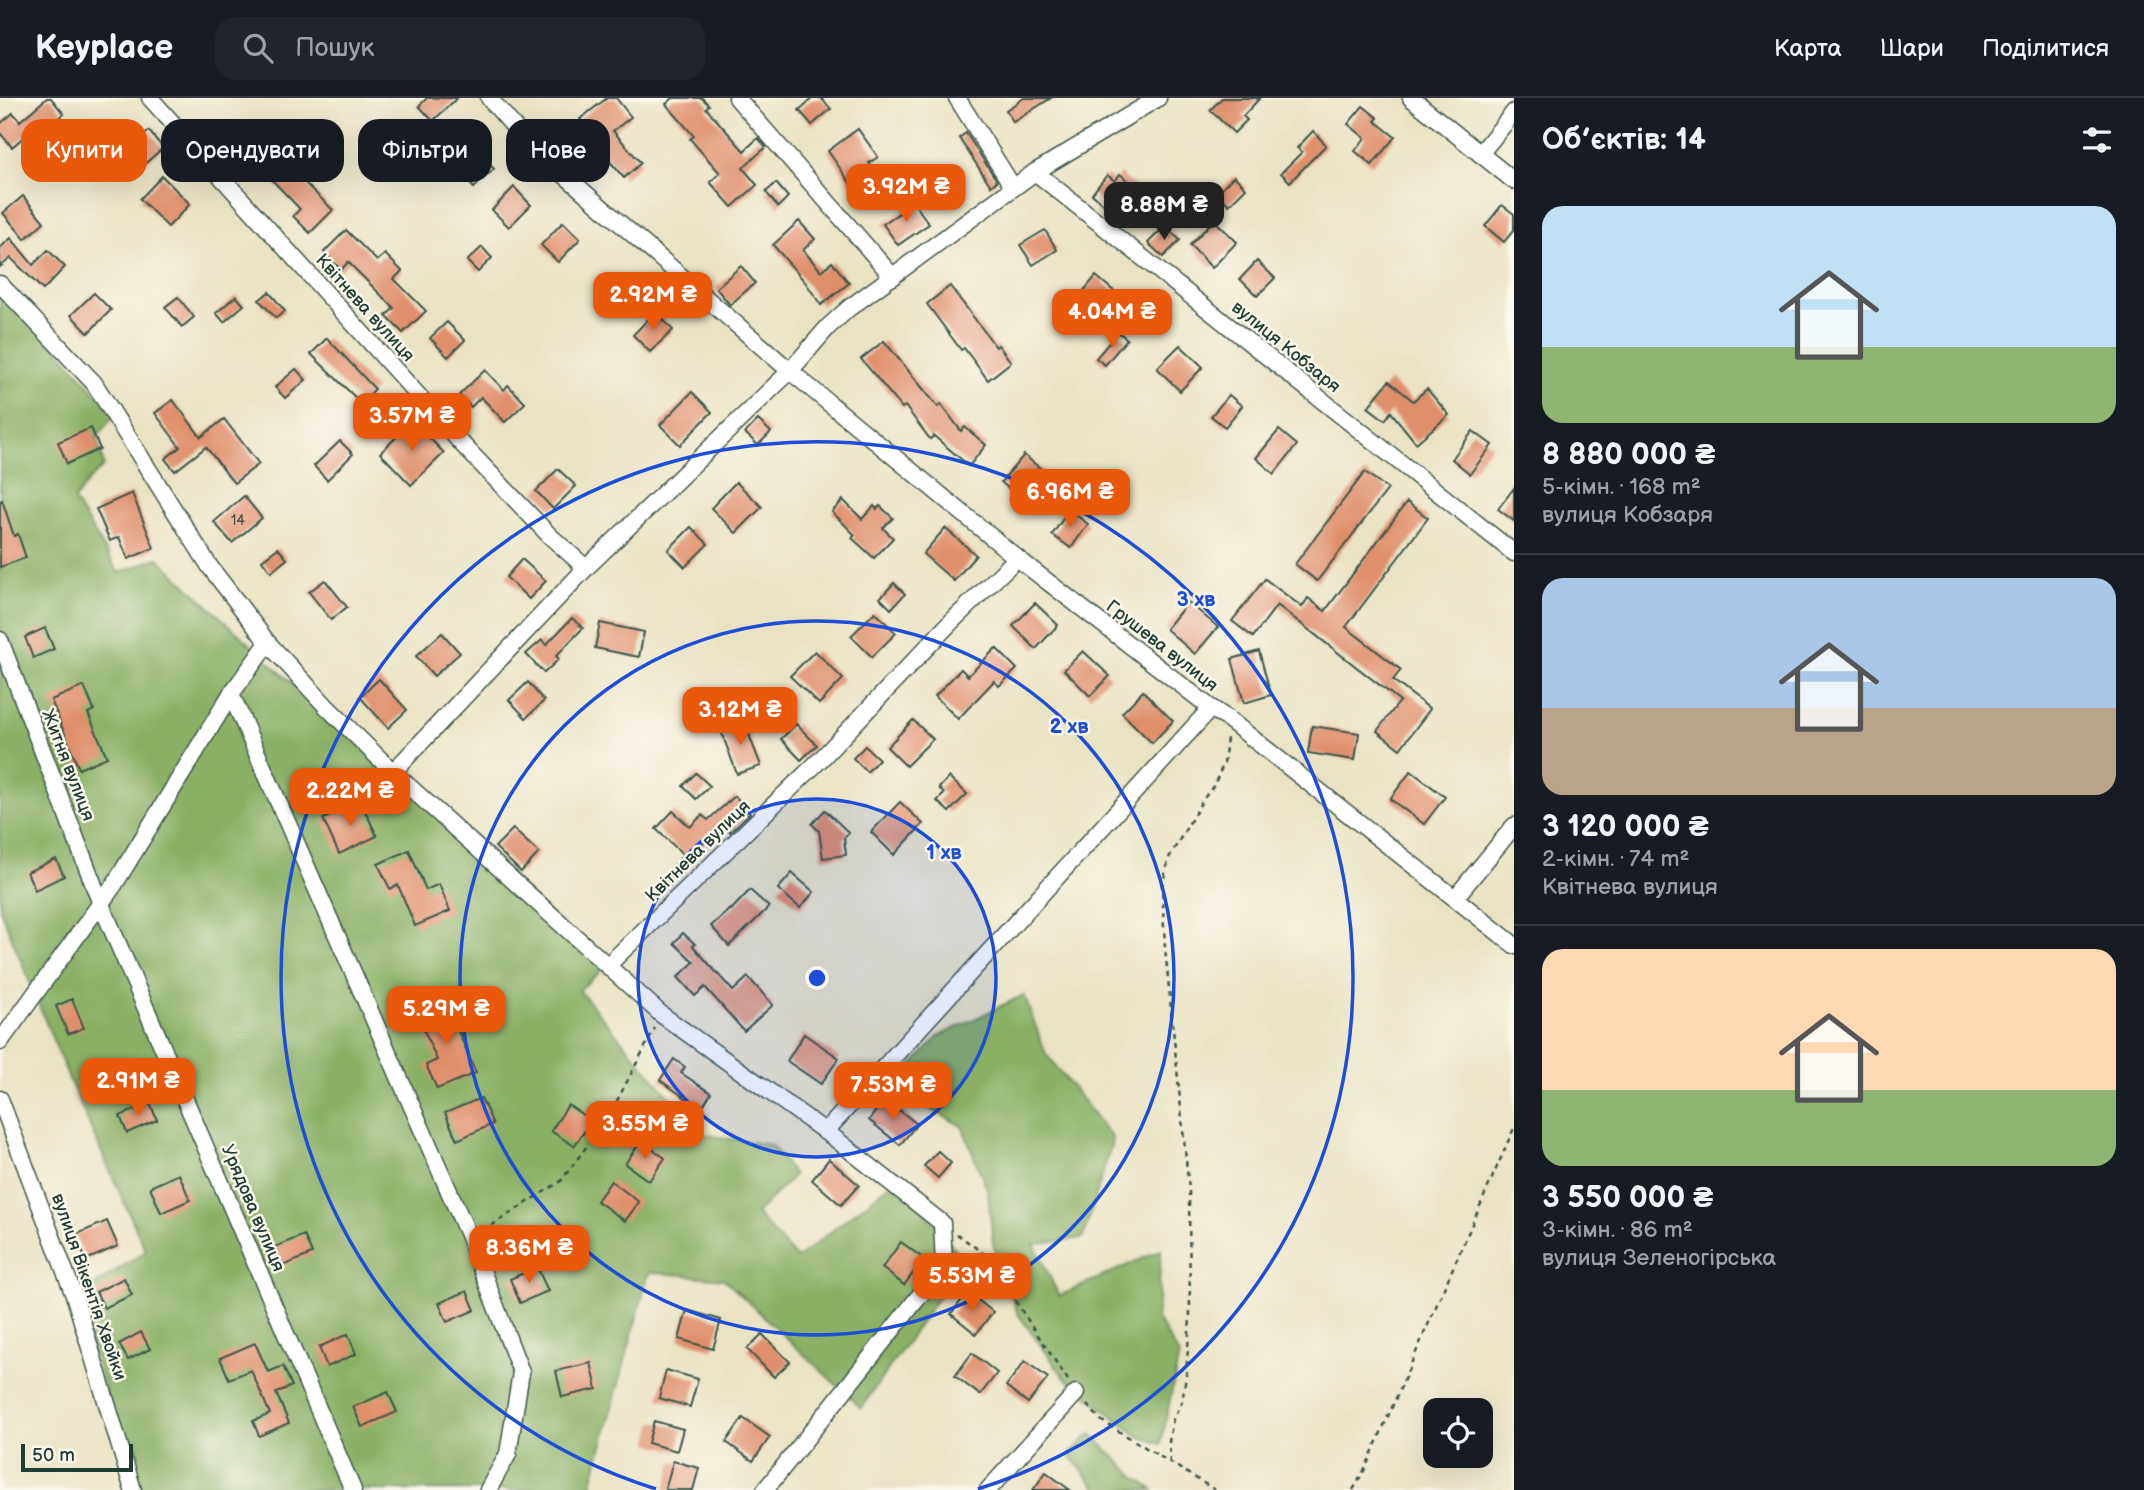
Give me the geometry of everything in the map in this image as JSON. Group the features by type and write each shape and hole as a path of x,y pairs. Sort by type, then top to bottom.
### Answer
{"street":[{"name":"Квітнева вулиця","path":"150,98 462,444 550,536 586,568"},
{"name":"Грушева вулиця","path":"489,98 530,145 790,371 1017,558 1210,708 1228,719 1514,945"},
{"path":"737,98 893,277"},
{"path":"957,98 1013,187"},
{"path":"393,772 586,568 790,371 828,327 849,308 1035,172 1158,98"},
{"path":"1411,98 1514,181"},
{"path":"1480,154 1514,112"},
{"name":"вулиця Кобзаря","path":"1035,172 1514,553"},
{"path":"0,284 94,383 210,567 268,643 326,706 393,772 662,1015 825,1132 942,1223 944,1265 765,1490"},
{"name":"Квітнева вулиця","path":"608,965 821,759 1017,558"},
{"name":"Житня вулиця","path":"0,640 101,904"},
{"path":"0,1042 101,904 231,694 268,643"},
{"path":"231,694 470,1239 521,1372 508,1454 488,1490"},
{"path":"825,1132 1210,708"},
{"path":"1455,898 1514,826"},
{"name":"Урядова вулиця","path":"101,904 353,1490"},
{"name":"вулиця Вікентія Хвойки","path":"0,1099 75,1298 133,1490"},
{"path":"988,1490 1076,1393"}],"path":[{"path":"1170,1463 1172,1419 1182,1402 1186,1377 1190,1319 1190,1226 1189,1190 1164,937 1162,886 1169,858 1214,785 1224,763 1228,719"},
{"path":"470,1239 561,1181 608,1118 662,1015"},
{"path":"1353,1490 1365,1469 1514,1128"},
{"path":"942,1223 984,1252 1076,1393 1102,1421 1215,1490"}],"green space":[{"path":"0,284 115,414 97,437 104,466 74,500 119,573 158,558 325,713 608,965 579,990 701,1134 771,1145 794,1175 756,1214 797,1259 898,1178 964,1260 861,1408 724,1279 649,1272 590,1490 138,1490 75,1298 146,1251 69,1079 0,909"},
{"path":"1024,995 1046,1054 1113,1139 1083,1238 1034,1244 1059,1296 1161,1250 1157,1319 1179,1355 1161,1444 1138,1436 1065,1378 1018,1314 993,1244 988,1192 962,1126 891,1088 939,1036"},
{"path":"1091,1434 1136,1478 1154,1490 1098,1490 1069,1454"}],"building":[{"path":"47,98 51,98 64,114 58,119 22,119"},
{"path":"427,98 457,98 435,119 431,119 419,106"},
{"path":"607,98 616,98 631,117 613,131 641,163 624,178 610,162 610,119 580,119"},
{"path":"673,98 702,98 709,105 706,108 744,151 758,138 766,147 743,168 757,185 732,207 710,182 720,173 690,139 694,136 666,104"},
{"path":"813,98 821,98 831,109 812,125 799,110"},
{"path":"1024,98 1051,98 1013,122 1006,110"},
{"path":"1222,98 1260,98 1243,116 1247,120 1234,133 1210,110"},
{"path":"1363,106 1378,118 1375,121 1395,137 1372,165 1355,151 1365,138 1348,124"},
{"path":"13,113 20,121 21,139 12,147 0,133 0,124"},
{"path":"858,129 878,157 869,163 888,187 865,204 828,151"},
{"path":"149,131 161,146 161,150 147,162"},
{"path":"1313,131 1326,145 1290,182 1281,173 1302,152 1297,148"},
{"path":"966,133 997,181 991,186 959,138"},
{"path":"1120,174 1143,193 1128,212 1119,204 1113,212 1092,194 1107,175 1115,181"},
{"path":"1234,176 1246,188 1229,205 1217,193"},
{"path":"161,177 161,182 168,182 190,204 168,227 140,199"},
{"path":"274,182 306,182 333,210 310,233 293,216 300,209"},
{"path":"468,182 480,182 474,188"},
{"path":"776,183 788,197 778,207 766,192"},
{"path":"514,187 531,205 509,227 492,210"},
{"path":"23,196 44,222 25,239 3,213"},
{"path":"914,203 929,224 898,245 883,224"},
{"path":"1502,205 1514,214 1514,230 1504,242 1485,226"},
{"path":"1214,220 1237,242 1212,268 1190,245"},
{"path":"799,221 815,239 803,250 821,271 832,262 849,283 821,305 773,245"},
{"path":"563,222 580,239 558,262 541,245"},
{"path":"1165,226 1180,240 1163,257 1148,243"},
{"path":"346,230 377,261 385,254 402,271 394,279 426,311 403,333 386,316 394,308 348,262 341,270 324,252"},
{"path":"1045,230 1057,250 1033,265 1020,245"},
{"path":"11,238 33,265 48,250 65,267 43,290 11,258 0,267 0,248"},
{"path":"482,247 492,258 478,272 467,261"},
{"path":"1257,261 1275,278 1257,296 1240,279"},
{"path":"741,266 755,283 730,305 716,288"},
{"path":"1096,276 1122,298 1103,321 1077,299"},
{"path":"950,286 996,347 998,345 1011,362 988,380 964,348 961,350 927,304"},
{"path":"269,292 285,311 276,318 259,300"},
{"path":"94,293 111,310 88,333 71,315"},
{"path":"236,296 244,305 224,322 216,313"},
{"path":"178,297 194,317 182,327 165,307"},
{"path":"655,312 673,330 650,352 633,335"},
{"path":"447,322 465,340 448,357 430,338"},
{"path":"1118,332 1127,339 1105,365 1096,358"},
{"path":"327,338 375,389 361,403 311,354"},
{"path":"884,341 938,407 941,404 961,431 965,427 986,445 969,466 934,436 930,439 905,406 902,408 861,359"},
{"path":"1180,345 1203,367 1180,391 1157,368"},
{"path":"296,369 306,380 285,398 275,387"},
{"path":"485,370 504,390 508,385 525,403 505,422 481,397 471,407 459,395"},
{"path":"1389,381 1413,401 1427,389 1449,415 1416,443 1391,412 1385,420 1368,407"},
{"path":"692,392 712,412 680,445 660,425"},
{"path":"1229,395 1242,406 1225,427 1211,416"},
{"path":"173,400 201,437 224,419 259,464 234,483 206,447 175,471 165,459 180,447 155,413"},
{"path":"758,420 771,432 758,445 745,433"},
{"path":"413,421 444,453 411,485 380,453"},
{"path":"91,428 100,449 67,464 58,442"},
{"path":"1279,430 1297,445 1274,474 1256,458"},
{"path":"1473,431 1492,445 1470,474 1452,459"},
{"path":"340,441 353,454 327,480 314,466"},
{"path":"1024,455 1053,479 1024,512 1010,500 1015,494 1001,482"},
{"path":"558,469 576,486 553,509 536,491"},
{"path":"1365,472 1388,489 1317,581 1295,564"},
{"path":"736,482 762,507 736,533 711,508"},
{"path":"1514,488 1514,521 1498,509"},
{"path":"132,493 154,548 128,559 119,537 110,541 96,509"},
{"path":"244,496 262,518 232,543 214,522"},
{"path":"2,500 14,536 18,534 26,558 0,567 0,501"},
{"path":"843,500 862,519 874,506 877,509 880,506 893,518 883,528 893,538 874,558 852,538 855,535 832,512"},
{"path":"1407,502 1428,518 1346,627 1401,670 1393,680 1430,709 1400,749 1377,731 1400,701 1277,605 1253,637 1232,621 1265,579 1302,607 1308,598 1325,611"},
{"path":"1069,510 1088,524 1071,548 1052,535"},
{"path":"691,527 708,544 685,567 668,550"},
{"path":"945,528 976,555 954,581 923,554"},
{"path":"278,548 287,559 271,572 262,560"},
{"path":"522,559 546,581 529,599 506,577"},
{"path":"325,580 347,607 331,620 309,592"},
{"path":"894,583 905,594 891,609 880,598"},
{"path":"1188,602 1218,627 1195,654 1166,629"},
{"path":"1035,603 1058,625 1036,649 1013,626"},
{"path":"875,612 896,633 872,657 851,636"},
{"path":"572,618 583,628 556,656 559,659 544,673 526,654 542,640 546,645"},
{"path":"600,623 644,632 639,657 595,648"},
{"path":"45,628 54,649 33,658 25,637"},
{"path":"442,633 460,653 434,676 416,656"},
{"path":"996,648 1017,669 999,686 994,681 958,719 935,696 961,669 968,676"},
{"path":"815,651 843,679 819,704 790,676"},
{"path":"1083,651 1110,676 1090,696 1064,670"},
{"path":"1259,651 1271,695 1244,703 1232,659"},
{"path":"379,679 407,710 388,728 360,697"},
{"path":"528,682 544,701 526,718 509,700"},
{"path":"84,686 94,710 88,713 107,757 79,769 51,700"},
{"path":"1143,691 1173,721 1152,743 1122,713"},
{"path":"743,719 761,766 737,774 720,728"},
{"path":"913,720 933,739 906,766 887,747"},
{"path":"796,724 817,745 801,760 781,739"},
{"path":"1312,726 1359,733 1355,760 1308,753"},
{"path":"865,746 879,759 867,772 853,758"},
{"path":"1411,771 1445,797 1424,824 1390,799"},
{"path":"696,773 710,786 696,799 683,786"},
{"path":"949,777 967,794 949,812 937,801 944,794 939,788"},
{"path":"735,796 750,813 730,832 727,828 715,841 710,836 688,859 656,829 673,811 690,827 702,815 708,820"},
{"path":"361,802 377,836 339,854 323,819"},
{"path":"900,802 923,824 894,855 871,832"},
{"path":"825,810 849,833 844,838 846,855 823,858 819,831 812,824"},
{"path":"513,829 539,853 521,872 495,847"},
{"path":"409,850 426,890 439,884 450,911 415,926 398,885 390,889 378,864"},
{"path":"56,859 64,876 35,890 27,872"},
{"path":"792,873 814,892 800,908 778,889"},
{"path":"750,890 769,907 729,946 711,926"},
{"path":"683,933 733,991 748,977 773,1005 744,1031 705,987 695,996 678,977 694,962 674,943"},
{"path":"72,999 84,1028 68,1034 56,1006"},
{"path":"452,1002 462,1026 457,1028 476,1073 437,1089 426,1065 437,1060 418,1017"},
{"path":"804,1034 839,1058 821,1084 787,1061"},
{"path":"674,1059 685,1067 681,1073 711,1093 701,1109 660,1080"},
{"path":"481,1098 493,1124 457,1140 445,1113"},
{"path":"885,1099 917,1124 900,1145 869,1120"},
{"path":"150,1103 157,1120 127,1133 120,1116"},
{"path":"568,1105 592,1121 574,1146 551,1131"},
{"path":"641,1141 665,1158 649,1181 625,1164"},
{"path":"938,1151 951,1163 938,1178 924,1166"},
{"path":"829,1159 859,1185 841,1205 812,1180"},
{"path":"179,1174 190,1200 161,1213 150,1187"},
{"path":"611,1181 639,1202 625,1221 597,1201"},
{"path":"107,1221 118,1246 86,1260 75,1235"},
{"path":"304,1235 312,1254 280,1267 272,1248"},
{"path":"901,1242 924,1259 904,1285 882,1268"},
{"path":"537,1267 548,1291 520,1303 510,1279"},
{"path":"124,1278 132,1295 104,1308 96,1292"},
{"path":"467,1291 475,1310 447,1322 439,1303"},
{"path":"968,1292 993,1312 976,1334 951,1314"},
{"path":"687,1310 721,1320 713,1349 679,1339"},
{"path":"141,1332 150,1349 128,1360 119,1344"},
{"path":"348,1334 356,1354 327,1367 319,1347"},
{"path":"762,1334 790,1362 774,1377 747,1349"},
{"path":"255,1343 268,1372 283,1366 292,1386 276,1393 289,1423 259,1436 253,1421 270,1414 251,1370 229,1379 220,1358"},
{"path":"972,1353 997,1373 980,1395 955,1376"},
{"path":"1025,1361 1048,1378 1028,1403 1006,1386"},
{"path":"591,1363 597,1389 562,1397 556,1371"},
{"path":"666,1370 698,1379 690,1407 659,1398"},
{"path":"388,1392 397,1412 362,1427 353,1407"},
{"path":"743,1418 770,1437 753,1461 726,1442"},
{"path":"654,1421 683,1429 677,1451 648,1443"},
{"path":"673,1461 699,1468 693,1490 665,1490"},
{"path":"1046,1472 1070,1490 1033,1490"}]}
